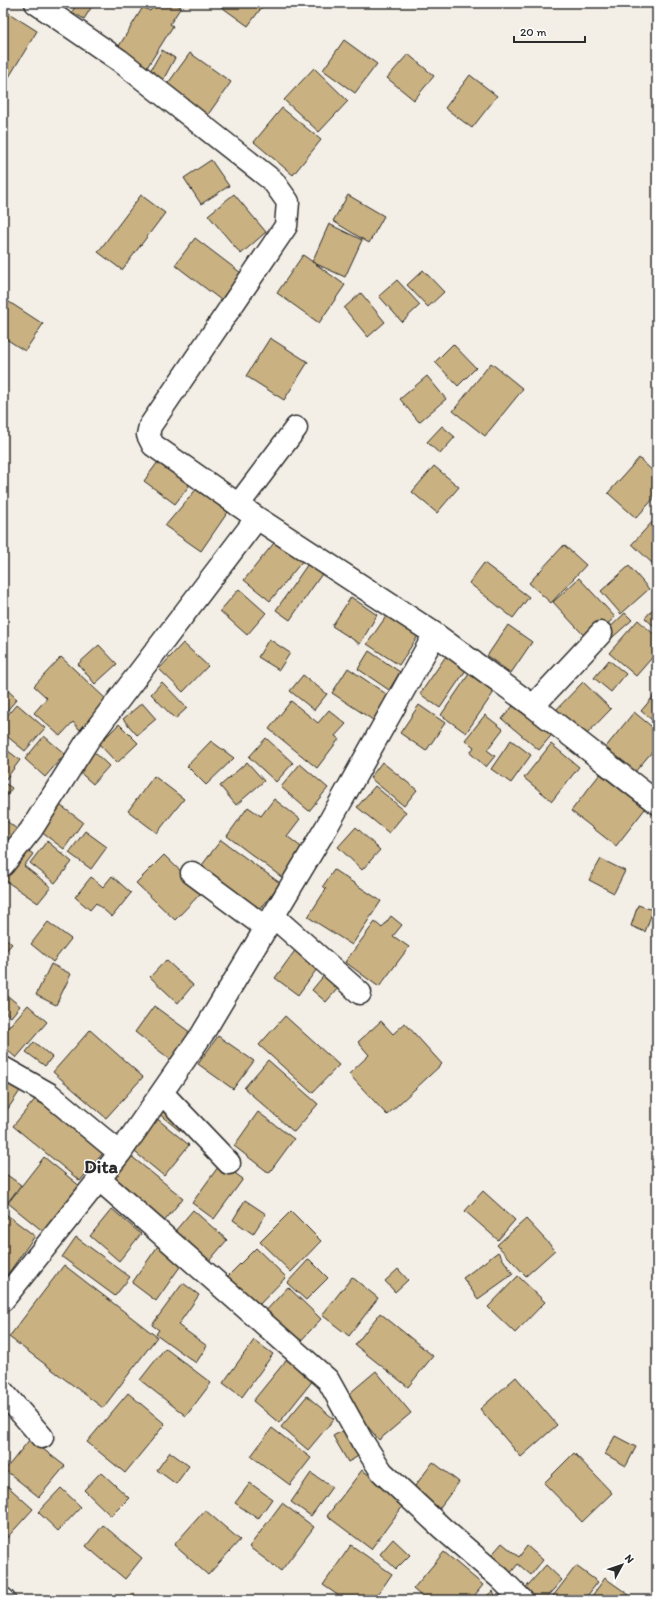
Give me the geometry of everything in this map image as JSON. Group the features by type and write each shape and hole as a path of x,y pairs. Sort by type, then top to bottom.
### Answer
{"street":[{"path":"36,3 119,60 273,181 288,202 286,226 150,426 148,435 152,445 257,518 435,634 533,706 657,803"},
{"path":"238,505 296,428"},
{"path":"3,865 31,830 88,740 257,518"},
{"path":"533,706 601,633"},
{"path":"3,1300 100,1180 203,1033 326,828 435,634"},
{"path":"192,873 270,922 360,993"},
{"path":"3,1068 49,1094 120,1153"},
{"path":"162,1093 228,1163"},
{"path":"100,1180 328,1380 362,1441 382,1472 442,1528 500,1578 522,1600"},
{"path":"3,1392 42,1437"}],"building":[{"path":"77,3 94,3 84,19 72,12"},
{"path":"156,3 174,3 181,7 170,24 173,26 146,69 116,51 143,7 150,11"},
{"path":"216,3 257,3 262,7 248,26"},
{"path":"7,12 37,31 9,77 3,74 3,18"},
{"path":"344,40 377,64 355,93 323,70"},
{"path":"162,50 175,58 163,80 149,73"},
{"path":"190,53 231,82 207,116 166,86"},
{"path":"408,54 434,76 414,100 387,78"},
{"path":"314,68 348,101 319,132 284,100"},
{"path":"470,75 497,96 472,128 445,108"},
{"path":"282,108 321,140 293,175 254,142"},
{"path":"211,160 229,186 201,204 184,178"},
{"path":"234,194 266,232 241,254 208,215"},
{"path":"141,195 165,213 122,270 98,252"},
{"path":"348,195 384,216 369,243 333,221"},
{"path":"329,224 362,240 345,277 312,262"},
{"path":"195,238 241,273 221,300 175,265"},
{"path":"303,255 345,285 319,323 277,293"},
{"path":"423,270 444,292 428,307 407,285"},
{"path":"397,280 420,305 402,322 379,296"},
{"path":"361,293 385,322 368,337 344,308"},
{"path":"3,298 43,324 25,351 3,337"},
{"path":"270,338 308,362 284,400 246,376"},
{"path":"453,344 476,368 458,386 435,362"},
{"path":"491,363 523,389 485,436 453,411"},
{"path":"427,376 446,399 419,422 400,399"},
{"path":"442,426 455,437 440,454 427,442"},
{"path":"639,458 657,475 657,495 636,518 608,493"},
{"path":"160,459 192,482 175,504 144,481"},
{"path":"434,466 459,487 437,513 412,492"},
{"path":"199,486 230,509 201,551 165,526"},
{"path":"653,521 657,525 657,563 655,566 632,544"},
{"path":"278,538 304,559 270,601 244,580"},
{"path":"564,545 586,565 551,603 529,583"},
{"path":"312,558 326,568 290,620 276,610"},
{"path":"484,563 529,597 513,618 469,583"},
{"path":"629,566 649,589 621,614 601,591"},
{"path":"579,578 615,617 589,641 553,602"},
{"path":"239,589 266,613 247,635 220,611"},
{"path":"351,597 377,615 360,644 332,626"},
{"path":"657,604 657,629 645,618"},
{"path":"625,613 632,620 605,644 599,638"},
{"path":"387,615 418,636 399,665 367,644"},
{"path":"638,620 657,637 657,652 636,676 609,653"},
{"path":"508,625 532,642 511,673 487,656"},
{"path":"269,639 290,653 279,670 258,657"},
{"path":"183,643 208,666 183,692 159,669"},
{"path":"99,645 117,664 95,684 78,664"},
{"path":"369,651 400,672 389,690 358,669"},
{"path":"446,656 466,670 440,708 420,694"},
{"path":"61,657 107,700 80,730 73,722 60,736 34,713 47,698 34,686"},
{"path":"609,660 626,674 611,692 594,678"},
{"path":"348,668 395,700 379,724 332,693"},
{"path":"469,674 494,692 466,733 441,715"},
{"path":"303,675 327,694 314,710 290,691"},
{"path":"162,682 187,708 175,719 151,694"},
{"path":"583,682 611,709 581,740 553,713"},
{"path":"3,686 17,699 3,715"},
{"path":"657,692 657,724 641,711"},
{"path":"518,700 555,731 539,750 502,719"},
{"path":"291,701 318,723 329,710 346,724 335,736 339,739 317,768 269,729"},
{"path":"142,703 156,719 137,735 123,719"},
{"path":"17,704 45,728 25,751 3,733 3,720"},
{"path":"419,705 445,723 426,751 400,733"},
{"path":"634,712 657,731 657,746 634,773 605,748"},
{"path":"485,715 503,729 487,750 495,756 486,767 470,753 474,747 465,740"},
{"path":"119,724 138,743 117,763 99,744"},
{"path":"44,736 65,754 45,777 25,759"},
{"path":"266,738 293,763 276,782 249,757"},
{"path":"511,740 531,755 511,783 491,769"},
{"path":"211,741 234,758 206,785 187,766"},
{"path":"551,744 579,767 552,801 524,778"},
{"path":"3,747 20,760 6,779 3,777"},
{"path":"93,751 109,766 93,784 76,769"},
{"path":"247,762 264,781 236,805 220,786"},
{"path":"382,762 417,790 404,806 370,778"},
{"path":"300,764 328,788 309,811 281,787"},
{"path":"600,774 645,809 616,846 571,811"},
{"path":"154,776 184,799 157,833 128,811"},
{"path":"3,782 12,788 3,801"},
{"path":"375,786 406,812 389,833 357,807"},
{"path":"274,799 300,819 287,836 305,850 284,879 227,836 248,807 261,816"},
{"path":"57,803 83,822 64,849 37,829"},
{"path":"3,818 18,830 3,847"},
{"path":"356,827 380,850 362,870 338,847"},
{"path":"85,831 107,847 91,869 69,853"},
{"path":"221,840 280,883 258,913 199,869"},
{"path":"47,841 72,862 55,883 30,863"},
{"path":"23,847 33,854 24,866 51,887 38,903 3,879 3,875"},
{"path":"164,855 202,892 175,920 136,883"},
{"path":"601,859 625,871 614,893 589,880"},
{"path":"334,870 381,901 352,945 308,917 326,889 323,886"},
{"path":"112,876 131,893 112,917 96,903 90,910 75,897 91,877 103,887"},
{"path":"638,905 653,910 645,932 631,926"},
{"path":"391,916 402,925 393,936 409,947 379,987 345,962 375,922 382,928"},
{"path":"48,922 71,939 53,962 31,944"},
{"path":"3,936 12,944 3,954"},
{"path":"299,945 322,962 298,995 275,978"},
{"path":"166,960 193,985 178,1003 150,977"},
{"path":"51,964 71,974 56,1005 36,995"},
{"path":"330,968 345,980 326,1002 312,990"},
{"path":"3,992 20,1006 11,1017 3,1010"},
{"path":"28,1005 47,1022 16,1058 3,1046 3,1033"},
{"path":"154,1006 191,1033 171,1060 135,1032"},
{"path":"285,1016 339,1065 312,1093 259,1045"},
{"path":"381,1021 393,1034 405,1023 442,1064 387,1115 349,1074 369,1055 358,1042"},
{"path":"90,1030 143,1077 106,1118 53,1072"},
{"path":"218,1036 254,1061 233,1089 198,1064"},
{"path":"34,1042 52,1057 45,1066 26,1052"},
{"path":"268,1060 318,1104 294,1132 244,1088"},
{"path":"3,1077 24,1085 3,1116"},
{"path":"41,1092 108,1147 80,1181 13,1126"},
{"path":"167,1104 188,1121 180,1131 159,1114"},
{"path":"258,1112 294,1139 269,1173 234,1146"},
{"path":"155,1117 189,1145 164,1176 130,1148"},
{"path":"131,1156 183,1198 163,1223 111,1182"},
{"path":"44,1157 86,1191 50,1237 8,1203"},
{"path":"221,1163 243,1179 214,1219 192,1203"},
{"path":"3,1172 21,1185 4,1207 3,1206"},
{"path":"483,1191 515,1220 498,1240 465,1211"},
{"path":"245,1200 266,1214 253,1234 233,1220"},
{"path":"112,1209 141,1234 119,1261 90,1236"},
{"path":"193,1210 227,1240 203,1268 169,1238"},
{"path":"291,1211 321,1241 291,1272 260,1242"},
{"path":"3,1212 35,1236 5,1278 3,1276"},
{"path":"526,1219 555,1250 526,1276 497,1245"},
{"path":"76,1237 130,1277 115,1296 62,1257"},
{"path":"160,1243 184,1261 156,1301 132,1283"},
{"path":"256,1248 286,1277 255,1309 225,1279"},
{"path":"498,1252 513,1274 478,1299 463,1278"},
{"path":"309,1259 328,1278 306,1300 287,1283"},
{"path":"64,1265 157,1337 103,1408 9,1337"},
{"path":"398,1269 408,1280 395,1292 385,1281"},
{"path":"518,1276 545,1302 515,1333 488,1307"},
{"path":"352,1277 378,1298 349,1336 322,1315"},
{"path":"183,1283 199,1295 178,1325 207,1346 196,1363 156,1334 159,1330 152,1325"},
{"path":"288,1287 321,1319 296,1346 263,1314"},
{"path":"380,1313 433,1356 408,1387 355,1345"},
{"path":"254,1340 273,1354 242,1397 223,1383"},
{"path":"165,1348 211,1383 186,1416 140,1380"},
{"path":"292,1353 318,1374 279,1423 253,1401"},
{"path":"376,1371 411,1413 379,1440 344,1398"},
{"path":"516,1377 557,1425 521,1457 480,1409"},
{"path":"128,1393 165,1424 125,1473 87,1442"},
{"path":"307,1396 334,1419 308,1450 281,1427"},
{"path":"349,1427 364,1453 348,1462 333,1436"},
{"path":"272,1428 311,1458 290,1485 251,1456"},
{"path":"615,1436 636,1447 626,1466 605,1454"},
{"path":"30,1439 65,1466 39,1497 5,1470"},
{"path":"170,1452 189,1466 176,1484 157,1470"},
{"path":"574,1453 612,1493 582,1522 544,1483"},
{"path":"433,1462 459,1482 438,1510 412,1490"},
{"path":"362,1470 406,1502 371,1549 327,1516"},
{"path":"101,1472 129,1498 111,1516 84,1490"},
{"path":"311,1473 332,1487 311,1516 291,1502"},
{"path":"3,1482 33,1509 4,1541 3,1541"},
{"path":"250,1483 272,1499 258,1519 235,1503"},
{"path":"61,1488 81,1507 58,1531 38,1512"},
{"path":"282,1503 314,1527 281,1571 249,1547"},
{"path":"205,1510 240,1540 208,1575 174,1545"},
{"path":"103,1525 142,1558 125,1579 86,1546"},
{"path":"393,1539 410,1555 396,1569 380,1554"},
{"path":"502,1543 519,1557 527,1546 543,1560 531,1575 518,1564 509,1575 489,1558"},
{"path":"351,1545 392,1574 374,1600 345,1600 323,1585"},
{"path":"444,1552 483,1585 471,1600 426,1600 413,1589"},
{"path":"546,1565 562,1580 544,1600 529,1600 521,1593"},
{"path":"576,1566 598,1582 584,1600 550,1600"},
{"path":"605,1578 632,1597 630,1600 589,1600"},
{"path":"493,1591 497,1600 481,1600"},
{"path":"134,1593 136,1600 113,1600"}],"district":[{"name":"Dita","path":"101,1166"}]}
